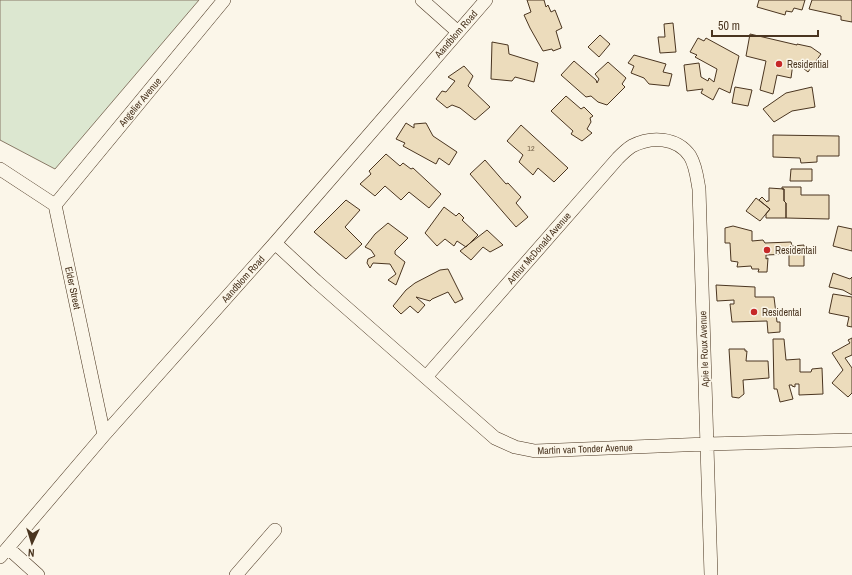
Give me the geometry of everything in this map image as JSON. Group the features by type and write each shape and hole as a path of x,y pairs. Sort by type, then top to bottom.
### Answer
{"street":[{"name":"Angelier Avenue","path":"55,204 224,0"},
{"path":"422,0 458,32"},
{"name":"Aandblom Road","path":"4,552 104,435 275,243 486,0"},
{"name":"Arthur McDonald Avenue","path":"426,377 618,158 630,147 646,140 664,140"},
{"name":"Apie le Roux Avenue","path":"664,140 679,144 690,156 696,170 699,189 711,575"},
{"path":"0,169 55,204"},
{"name":"Elder Street","path":"55,204 104,435"},
{"name":"Martin van Tonder Avenue","path":"275,243 316,281 495,438 515,447 535,451 852,440"},
{"path":"236,575 275,530"},
{"path":"4,552 38,575"}],"green space":[{"path":"0,0 199,0 55,169 0,140"}],"building":[{"path":"527,0 544,0 546,7 548,5 551,12 555,10 562,28 556,31 561,48 553,51 552,49 543,51 524,15 531,12"},
{"path":"759,0 805,0 802,10 794,8 792,12 786,11 785,15 757,7"},
{"path":"812,0 852,0 852,22 841,20 841,16 809,9"},
{"path":"673,23 676,52 660,53 658,37 665,37 664,24"},
{"name":"Residential","path":"750,34 811,47 821,54 808,72 798,64 793,63 791,78 777,75 773,94 760,90 766,61 746,56"},
{"path":"600,35 610,44 599,57 588,47"},
{"path":"698,38 704,41 706,38 739,56 730,93 719,88 713,100 701,93 703,89 687,91 684,65 699,63 701,77 708,81 709,78 714,82 717,69 695,57 697,55 690,52"},
{"path":"492,42 508,45 509,54 538,63 534,82 515,77 512,81 491,79"},
{"path":"634,55 666,64 663,72 672,74 669,86 649,84 644,78 631,73 634,66 628,63"},
{"path":"574,61 596,80 597,83 599,79 595,74 608,62 626,78 622,84 625,87 607,105 598,102 591,96 586,97 561,75"},
{"path":"464,66 473,76 468,86 490,107 475,120 460,108 452,105 447,108 436,99 442,91 446,92 455,81 448,77"},
{"path":"735,87 752,90 748,106 732,103"},
{"name":"Residential","path":"812,87 815,107 792,111 774,122 763,109 786,93"},
{"path":"566,96 581,109 584,107 593,116 590,118 591,122 587,129 592,133 582,141 571,134 573,131 551,111"},
{"path":"406,123 414,128 414,124 426,123 433,136 457,152 449,165 439,158 436,164 403,146 405,143 396,139"},
{"path":"521,125 568,168 554,182 538,168 533,175 519,162 523,155 507,141"},
{"path":"773,135 839,136 839,156 817,156 817,162 801,163 800,158 773,157"},
{"path":"386,154 400,166 403,163 411,169 413,168 441,194 429,208 409,192 401,200 385,186 375,196 360,184 371,174 369,171"},
{"path":"485,160 506,184 508,183 521,197 516,203 528,217 516,227 470,174"},
{"path":"791,169 812,169 812,181 790,181"},
{"path":"782,187 801,187 801,195 829,195 829,219 786,218 786,203 784,201 784,189 782,189"},
{"path":"769,188 784,189 786,218 766,218 766,214 770,209 759,200 762,197 767,202 769,201"},
{"path":"756,198 770,209 760,221 746,211"},
{"path":"346,200 360,210 345,227 362,244 346,259 314,232"},
{"path":"444,207 456,216 459,213 464,218 462,220 478,235 466,247 457,241 454,246 445,239 437,246 425,233"},
{"path":"388,223 408,238 395,251 395,254 405,262 396,285 388,280 396,274 390,264 373,263 370,268 367,263 368,259 375,256 371,250 365,247 375,234"},
{"name":"Residentail","path":"733,226 752,231 752,241 763,240 765,243 791,242 792,246 804,245 804,266 789,266 789,254 766,255 766,259 768,258 767,272 758,272 759,269 752,269 751,266 737,267 738,262 731,261 730,243 725,243 725,228"},
{"path":"838,226 852,229 852,251 833,246"},
{"path":"487,230 503,245 490,252 483,247 471,260 460,251"},
{"path":"448,269 463,299 455,303 448,292 430,301 416,297 425,305 418,313 410,306 401,314 393,306 406,290 415,283 440,270"},
{"path":"833,273 850,279 852,277 852,295 843,290 829,287"},
{"name":"Residental","path":"716,285 755,287 755,297 774,297 777,322 780,322 780,332 768,333 767,321 732,322 730,304 734,304 734,300 717,301"},
{"name":"Residental","path":"833,294 852,297 852,327 847,326 849,317 829,313"},
{"path":"852,338 852,355 845,358 852,368 852,393 848,397 832,383 843,370 832,353 850,343 848,340"},
{"path":"773,339 784,339 786,360 800,359 800,372 811,372 812,369 822,368 823,394 799,395 799,384 795,384 795,387 789,385 793,399 780,402 777,389 774,389"},
{"path":"729,349 745,349 745,351 747,351 746,361 768,361 769,378 743,380 744,394 739,398 732,397"}],"place":[{"name":"Residential","path":"779,64"},
{"name":"Residentail","path":"767,250"},
{"name":"Residental","path":"754,312"}]}
